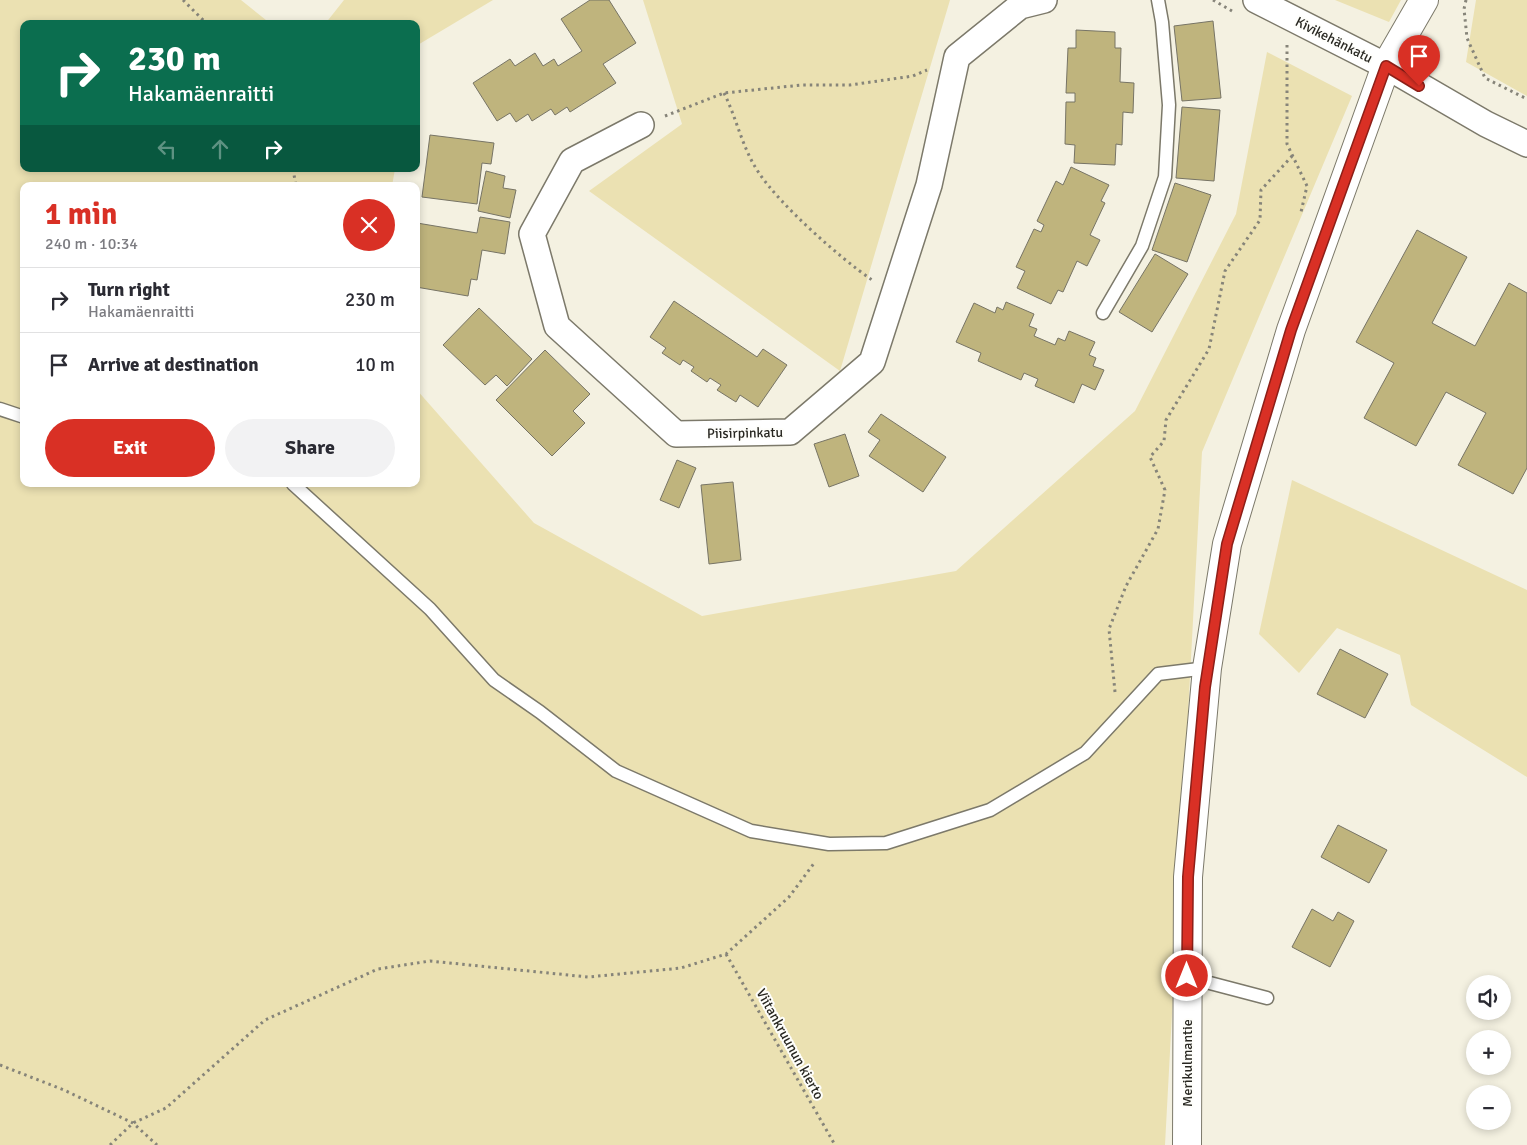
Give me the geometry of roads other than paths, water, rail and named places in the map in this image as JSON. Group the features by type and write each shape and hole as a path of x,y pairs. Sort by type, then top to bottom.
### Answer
{"street":[{"name":"Piisirpinkatu","path":"641,126 572,160 532,234 557,326 676,434 790,432 872,362 929,185 957,57 1020,6 1044,0"},
{"name":"Kivikehänkatu","path":"1256,0 1386,66 1486,124 1527,144"},
{"name":"Merikulmantie","path":"1187,1145 1188,877 1207,668 1227,544 1291,330 1386,66 1424,0"}],"lane":[{"path":"1103,313 1142,246 1164,177 1169,105 1162,22 1158,0"},
{"path":"0,409 20,416"},
{"path":"296,487 430,608 494,680 540,712 616,771 752,831 829,844 886,843 990,810 1085,754 1158,674 1207,668"},
{"path":"1187,976 1267,998"}]}
